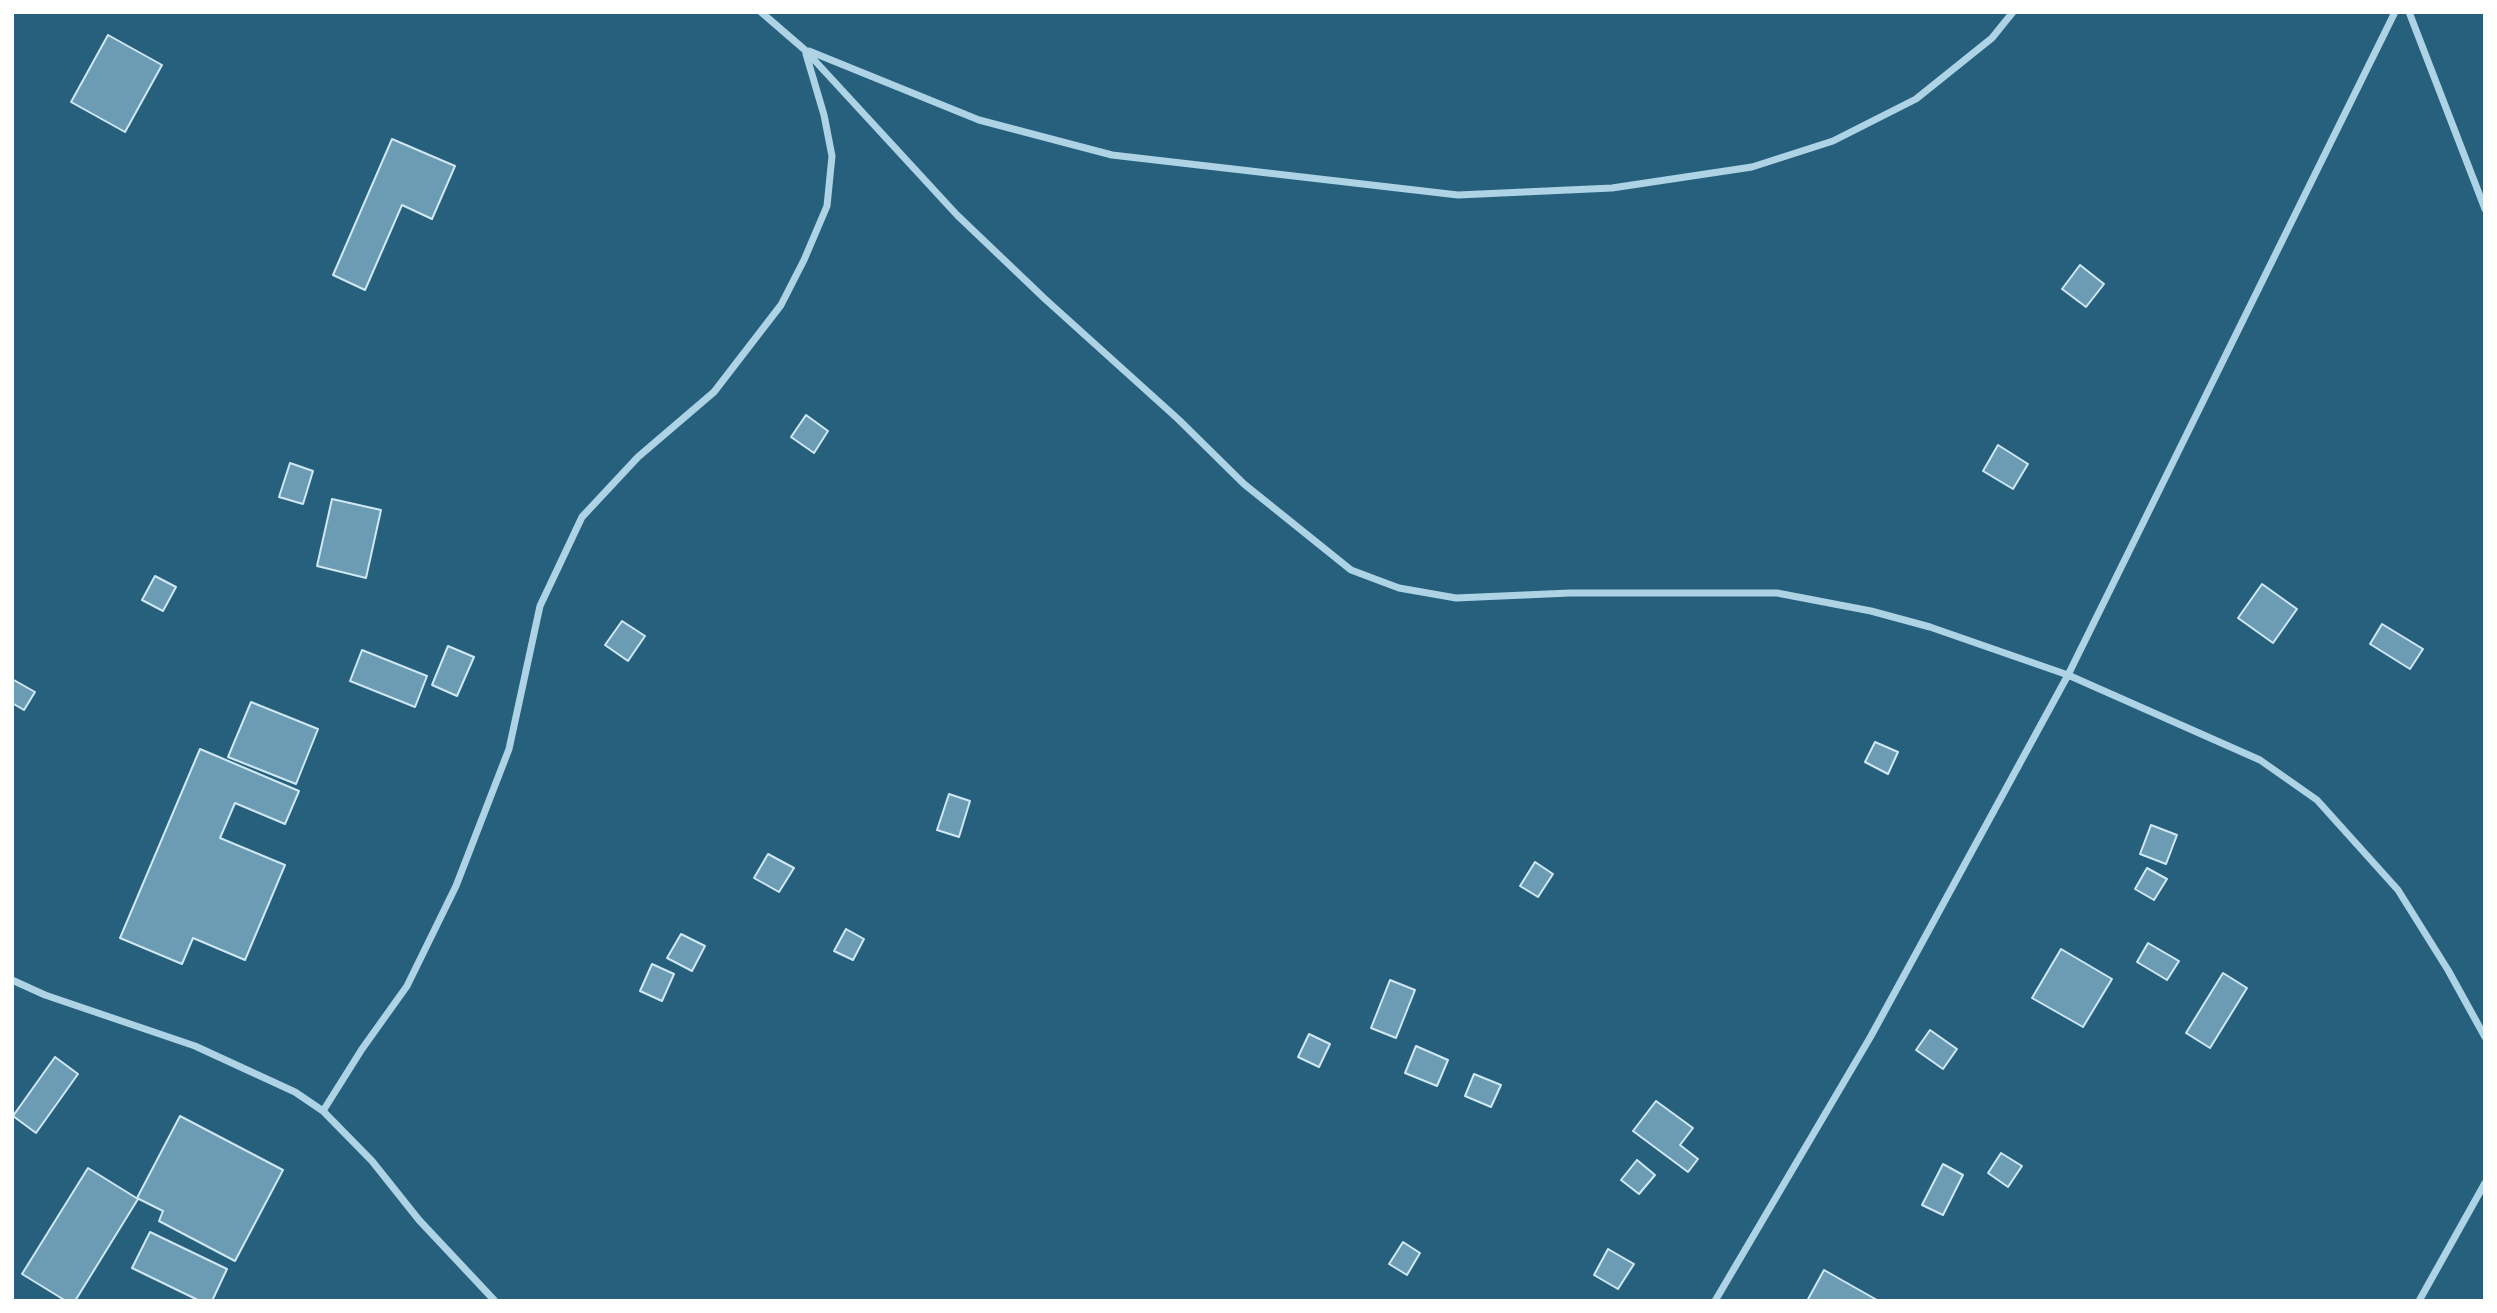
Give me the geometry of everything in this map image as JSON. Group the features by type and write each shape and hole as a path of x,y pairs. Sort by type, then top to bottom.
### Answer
{"street":[{"path":"761,12 805,50 967,225 1178,419 1244,484 1351,570 1399,588 1456,598 1570,593 1777,593 1871,611 1930,627 2068,675 2260,761 2317,800 2398,890 2448,970 2485,1037"},
{"path":"805,50 979,120 1112,155 1458,195 1612,188 1752,167 1833,141 1916,99 1992,38 2013,12"},
{"path":"1715,1301 1871,1036 2068,675 2395,12"},
{"path":"2409,12 2485,209"},
{"path":"323,1111 362,1049 407,986 456,887 509,749 540,606 582,517 638,457 714,392 781,305 804,260 827,206 832,156 824,115 805,50"},
{"path":"12,980 45,995 195,1046 295,1092 323,1111 372,1161 419,1220 495,1301"},
{"path":"2419,1301 2485,1183"}],"building":[{"path":"108,35 162,65 125,132 71,102"},
{"path":"392,139 455,166 432,219 402,205 365,290 333,275"},
{"path":"2080,265 2104,284 2086,307 2062,289"},
{"path":"806,415 828,431 814,453 791,437"},
{"path":"1998,445 2028,464 2013,489 1983,471"},
{"path":"290,463 313,471 303,504 279,497"},
{"path":"332,499 381,510 366,578 317,566"},
{"path":"155,576 176,587 163,611 142,600"},
{"path":"2262,584 2297,609 2273,643 2238,618"},
{"path":"622,621 645,636 628,661 605,645"},
{"path":"2382,624 2423,649 2410,669 2370,644"},
{"path":"448,646 474,657 457,696 432,685"},
{"path":"362,650 427,676 415,707 350,681"},
{"path":"12,679 35,692 24,710 12,703"},
{"path":"251,702 318,729 296,784 228,757"},
{"path":"1875,742 1898,752 1888,774 1865,762"},
{"path":"200,749 299,791 285,824 235,803 220,838 285,865 245,960 193,938 182,964 120,938"},
{"path":"949,794 970,801 959,837 937,830"},
{"path":"2151,825 2177,835 2166,864 2140,854"},
{"path":"768,854 794,868 779,892 754,878"},
{"path":"1535,862 1553,874 1538,897 1520,886"},
{"path":"2147,868 2167,879 2154,900 2135,889"},
{"path":"846,929 864,939 853,960 834,951"},
{"path":"681,934 705,946 692,971 667,958"},
{"path":"2148,943 2179,961 2167,980 2137,962"},
{"path":"2061,949 2112,979 2083,1027 2032,998"},
{"path":"652,964 674,974 662,1001 640,991"},
{"path":"2223,973 2247,988 2210,1048 2186,1033"},
{"path":"1390,980 1415,990 1396,1038 1371,1028"},
{"path":"1930,1030 1957,1049 1943,1069 1916,1050"},
{"path":"1309,1034 1330,1044 1319,1067 1298,1057"},
{"path":"1416,1046 1448,1060 1437,1086 1405,1073"},
{"path":"55,1057 78,1074 36,1133 13,1116"},
{"path":"1474,1074 1501,1085 1491,1107 1465,1096"},
{"path":"1656,1101 1693,1128 1680,1145 1698,1159 1688,1172 1633,1131"},
{"path":"180,1116 283,1170 235,1261 159,1221 163,1211 137,1198"},
{"path":"2001,1153 2022,1166 2008,1187 1988,1173"},
{"path":"1637,1160 1655,1175 1639,1194 1621,1180"},
{"path":"1943,1164 1963,1175 1943,1215 1922,1205"},
{"path":"88,1168 138,1199 75,1301 66,1301 22,1274"},
{"path":"150,1232 227,1269 212,1301 200,1301 132,1268"},
{"path":"1403,1242 1420,1253 1407,1275 1389,1264"},
{"path":"1608,1249 1634,1264 1618,1289 1594,1275"},
{"path":"1824,1270 1877,1300 1807,1301"}]}
